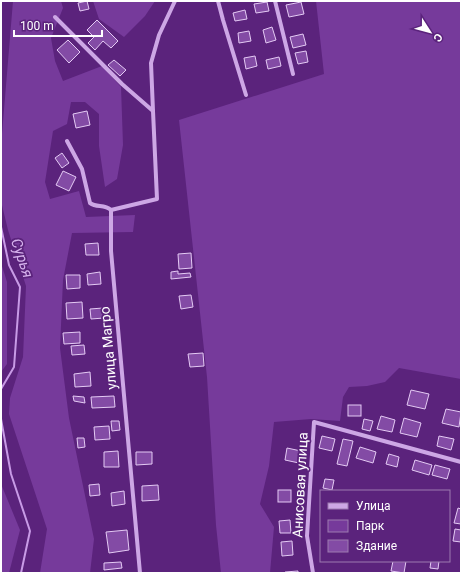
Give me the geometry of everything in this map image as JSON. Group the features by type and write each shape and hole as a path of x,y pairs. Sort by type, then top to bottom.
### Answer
{"street":[{"path":"68,141 82,169 90,203 96,206 106,206 111,210 157,199 151,63 159,35 175,1"},
{"path":"218,1 246,95"},
{"path":"275,1 293,74"},
{"path":"55,17 122,84 152,111"},
{"name":"улица Магро","path":"111,210 111,251 140,573"},
{"name":"Анисовая улица","path":"312,573 307,536 314,422 461,462"}],"green space":[{"path":"13,1 61,1 63,8 51,38 55,61 63,81 102,66 121,87 123,145 117,179 105,187 99,146 99,114 85,102 71,102 67,124 53,131 45,182 50,199 79,191 86,217 135,215 133,232 72,233 63,280 60,348 69,418 94,539 90,573 40,573 47,529 9,414 10,398 23,357 26,286 8,230 1,201 1,146"},
{"path":"93,1 155,1 145,16 124,37 99,19"},
{"path":"316,1 461,1 461,379 399,368 385,382 367,386 349,387 343,397 340,421 311,419 274,422 269,466 260,504 274,527 270,573 221,573 216,525 207,377 179,120 324,74"},
{"path":"1,263 7,282 7,364 1,372"},
{"path":"1,484 20,530 9,573 1,573"}],"building":[{"path":"87,1 89,9 80,11 78,3"},
{"path":"267,2 269,11 256,13 254,4"},
{"path":"301,2 304,14 289,17 286,5"},
{"path":"245,10 247,19 235,21 233,13"},
{"path":"97,20 118,41 111,48 103,41 95,50 88,43 94,37 87,30"},
{"path":"272,27 276,40 266,43 263,30"},
{"path":"249,31 251,41 239,43 238,33"},
{"path":"303,34 306,45 293,48 290,37"},
{"path":"68,40 80,52 69,63 57,50"},
{"path":"306,51 308,62 298,64 295,53"},
{"path":"255,56 257,66 246,69 244,58"},
{"path":"279,57 281,66 268,69 266,60"},
{"path":"114,60 126,70 120,76 108,65"},
{"path":"87,111 90,125 76,128 73,114"},
{"path":"62,153 69,163 62,168 55,158"},
{"path":"63,171 76,177 69,191 56,185"},
{"path":"98,243 99,255 86,255 85,244"},
{"path":"191,253 192,268 179,269 178,254"},
{"path":"178,271 178,274 190,273 191,277 171,279 171,272"},
{"path":"100,272 101,284 88,285 87,274"},
{"path":"66,275 80,275 80,288 67,289"},
{"path":"191,295 193,307 181,309 179,296"},
{"path":"82,302 83,318 67,319 66,303"},
{"path":"103,308 104,318 91,319 90,309"},
{"path":"80,332 80,343 64,344 63,333"},
{"path":"84,345 85,354 72,355 71,346"},
{"path":"203,353 204,366 190,367 188,354"},
{"path":"90,372 91,386 75,387 74,374"},
{"path":"411,390 429,394 425,409 407,405"},
{"path":"73,396 84,397 85,403 74,401"},
{"path":"114,396 115,407 92,408 91,397"},
{"path":"348,405 361,405 361,416 348,416"},
{"path":"446,409 461,412 459,427 442,423"},
{"path":"381,416 395,420 392,432 377,429"},
{"path":"404,418 421,423 417,437 400,433"},
{"path":"364,419 373,421 370,431 362,429"},
{"path":"111,421 119,421 120,430 112,431"},
{"path":"109,426 110,439 95,440 94,427"},
{"path":"322,436 335,439 332,451 319,448"},
{"path":"439,436 454,439 451,450 437,446"},
{"path":"77,438 84,438 85,447 78,448"},
{"path":"343,439 353,441 347,466 337,464"},
{"path":"360,447 376,452 373,463 356,458"},
{"path":"287,448 301,451 299,463 285,460"},
{"path":"118,451 119,467 104,467 104,452"},
{"path":"136,452 152,452 152,464 136,465"},
{"path":"389,454 399,457 397,467 386,464"},
{"path":"415,460 432,465 429,475 412,470"},
{"path":"435,465 450,469 447,479 432,475"},
{"path":"325,479 334,480 332,490 323,488"},
{"path":"99,484 100,495 90,496 89,485"},
{"path":"158,485 159,500 142,501 142,486"},
{"path":"278,490 291,490 291,502 278,502"},
{"path":"124,491 125,504 112,506 111,493"},
{"path":"458,508 461,509 461,524 454,523"},
{"path":"290,520 291,533 280,533 279,521"},
{"path":"455,529 461,530 461,542 453,541"},
{"path":"127,530 129,550 109,553 106,532"},
{"path":"292,541 293,555 282,556 281,542"},
{"path":"121,562 122,568 104,570 104,563"},
{"path":"393,562 406,562 404,573 391,571"},
{"path":"431,562 439,562 438,569 430,568"},
{"path":"298,571 298,573 285,573 285,572"}],"waterway":[{"name":"Сурья","path":"1,227 9,265 20,287 14,367 1,389"},
{"name":"Сурья","path":"1,419 11,474 30,531 21,573"}]}
